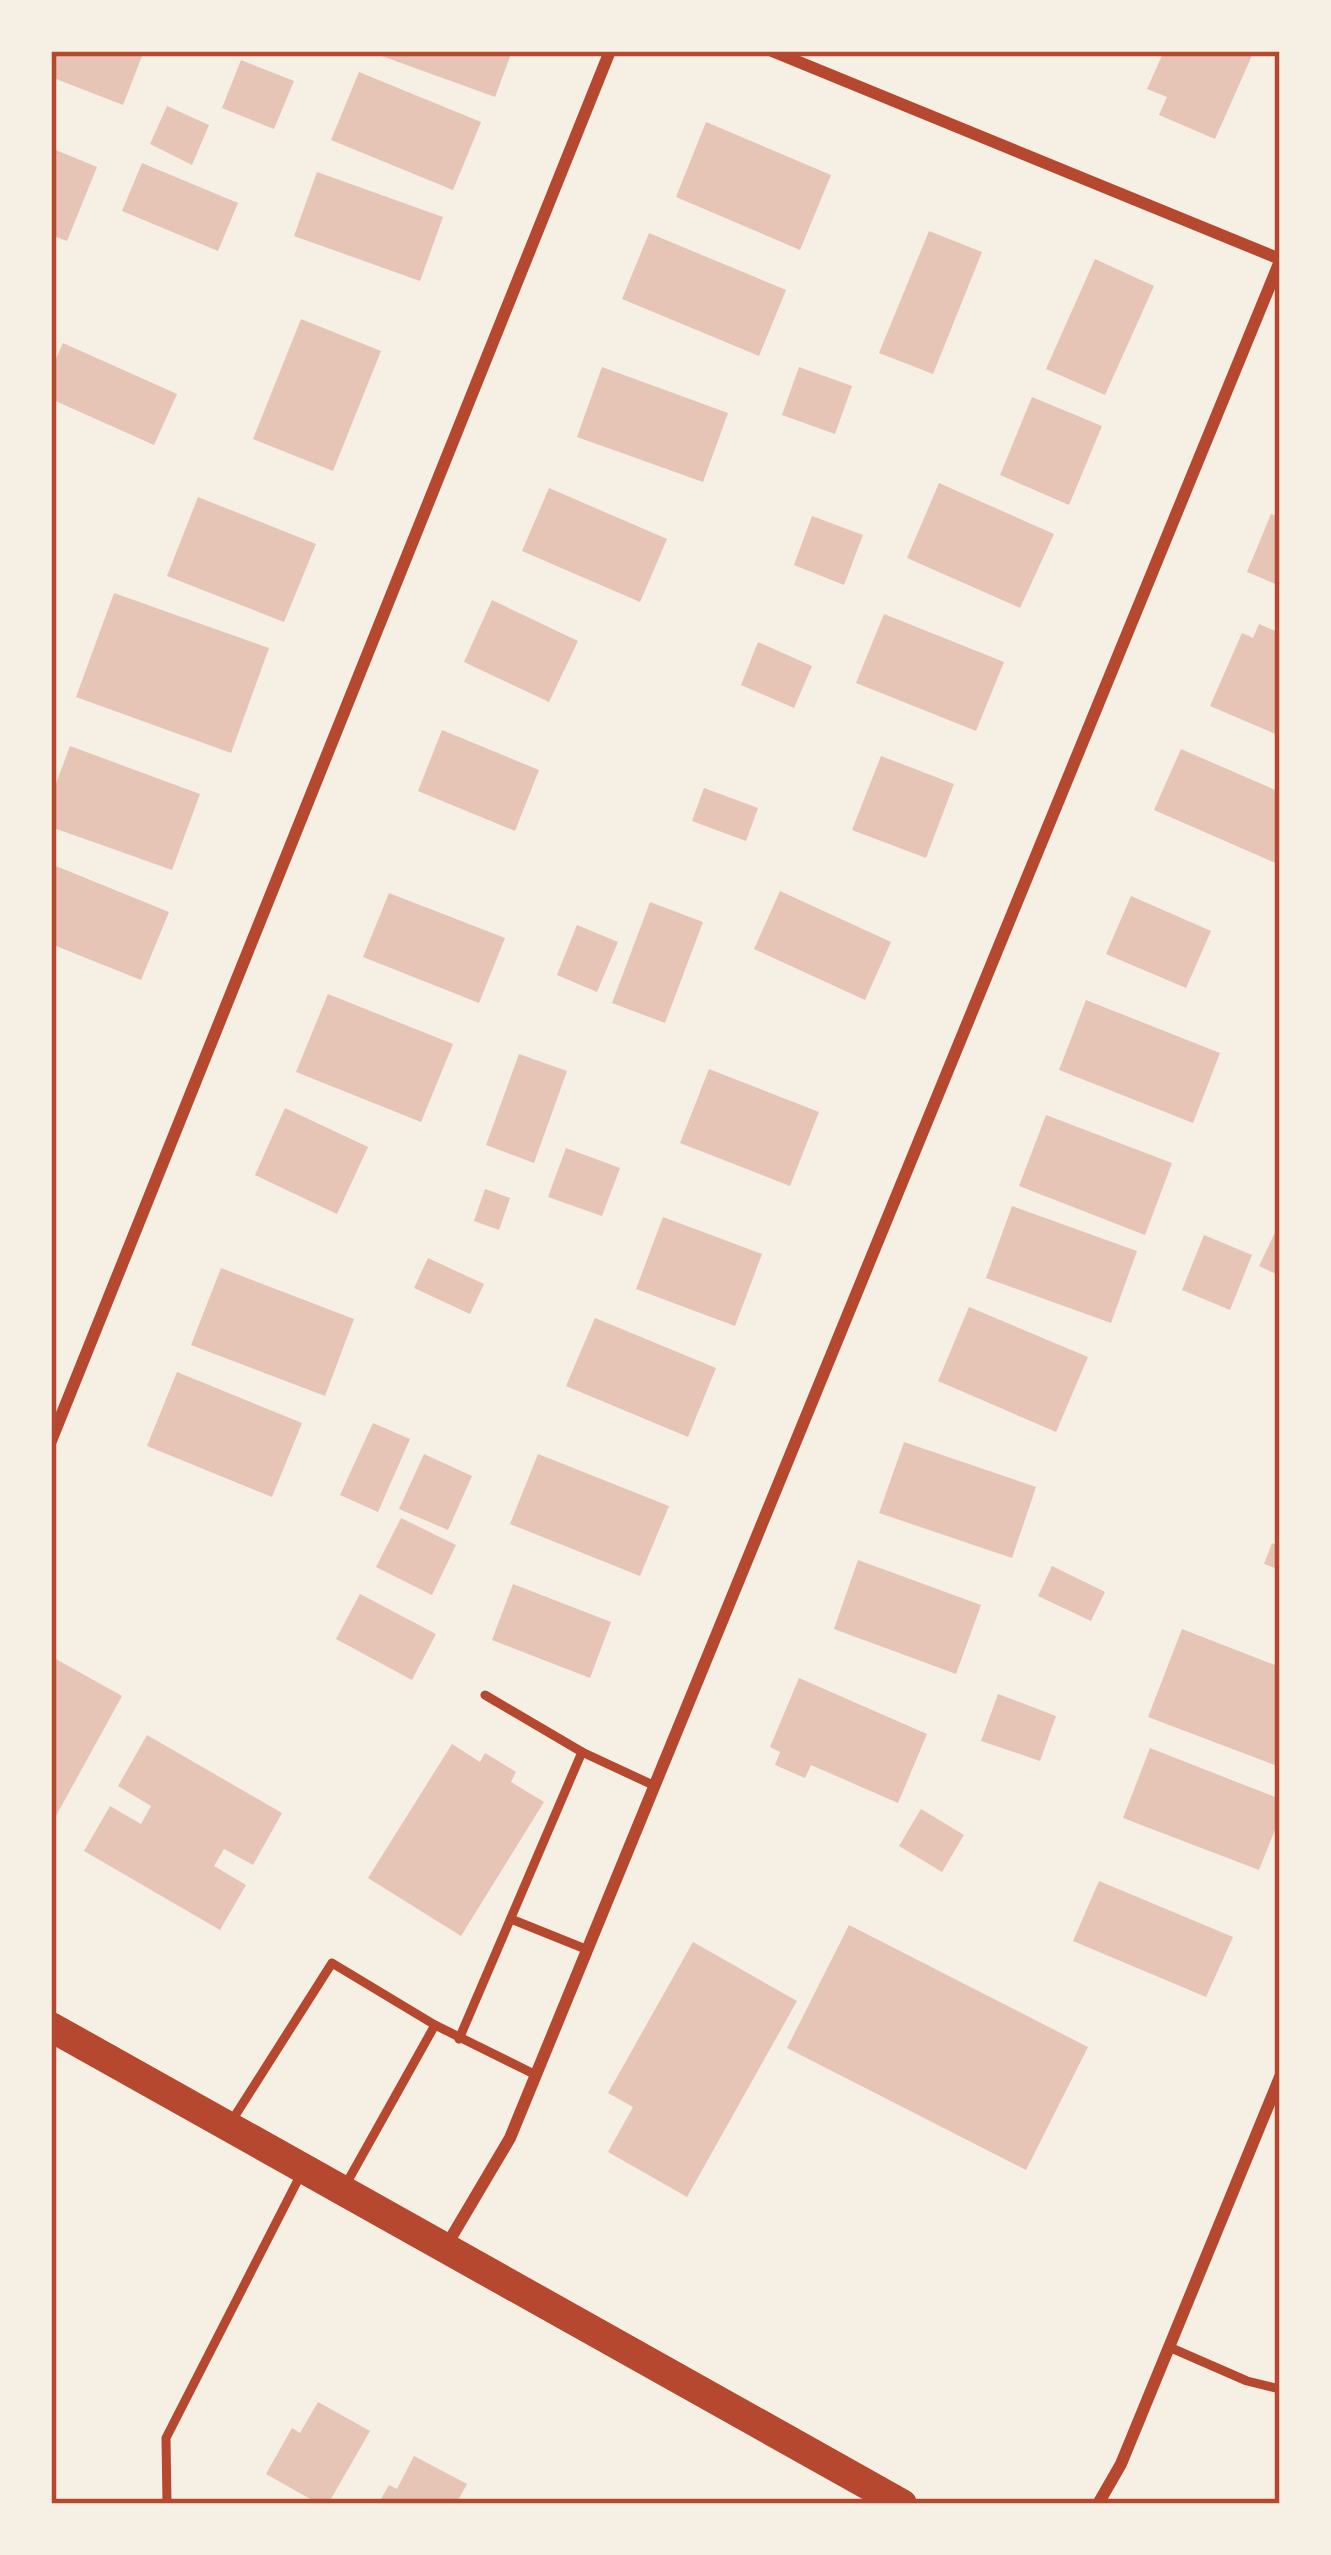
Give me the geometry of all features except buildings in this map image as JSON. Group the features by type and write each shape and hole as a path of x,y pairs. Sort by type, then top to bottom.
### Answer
{"main road":[{"path":"51,2027 902,2504"}],"street":[{"path":"51,1441 610,51"},
{"path":"445,2249 510,2138 1280,260 772,51"},
{"path":"1098,2504 1121,2464 1280,2077"}],"lane":[{"path":"484,1695 582,1753 655,1786"},
{"path":"459,2039 582,1753"},
{"path":"511,1919 588,1950"},
{"path":"228,2127 332,1963 459,2039 536,2075"},
{"path":"342,2191 435,2025"},
{"path":"167,2504 166,2438 303,2170"},
{"path":"1168,2347 1247,2381 1280,2389"}]}
